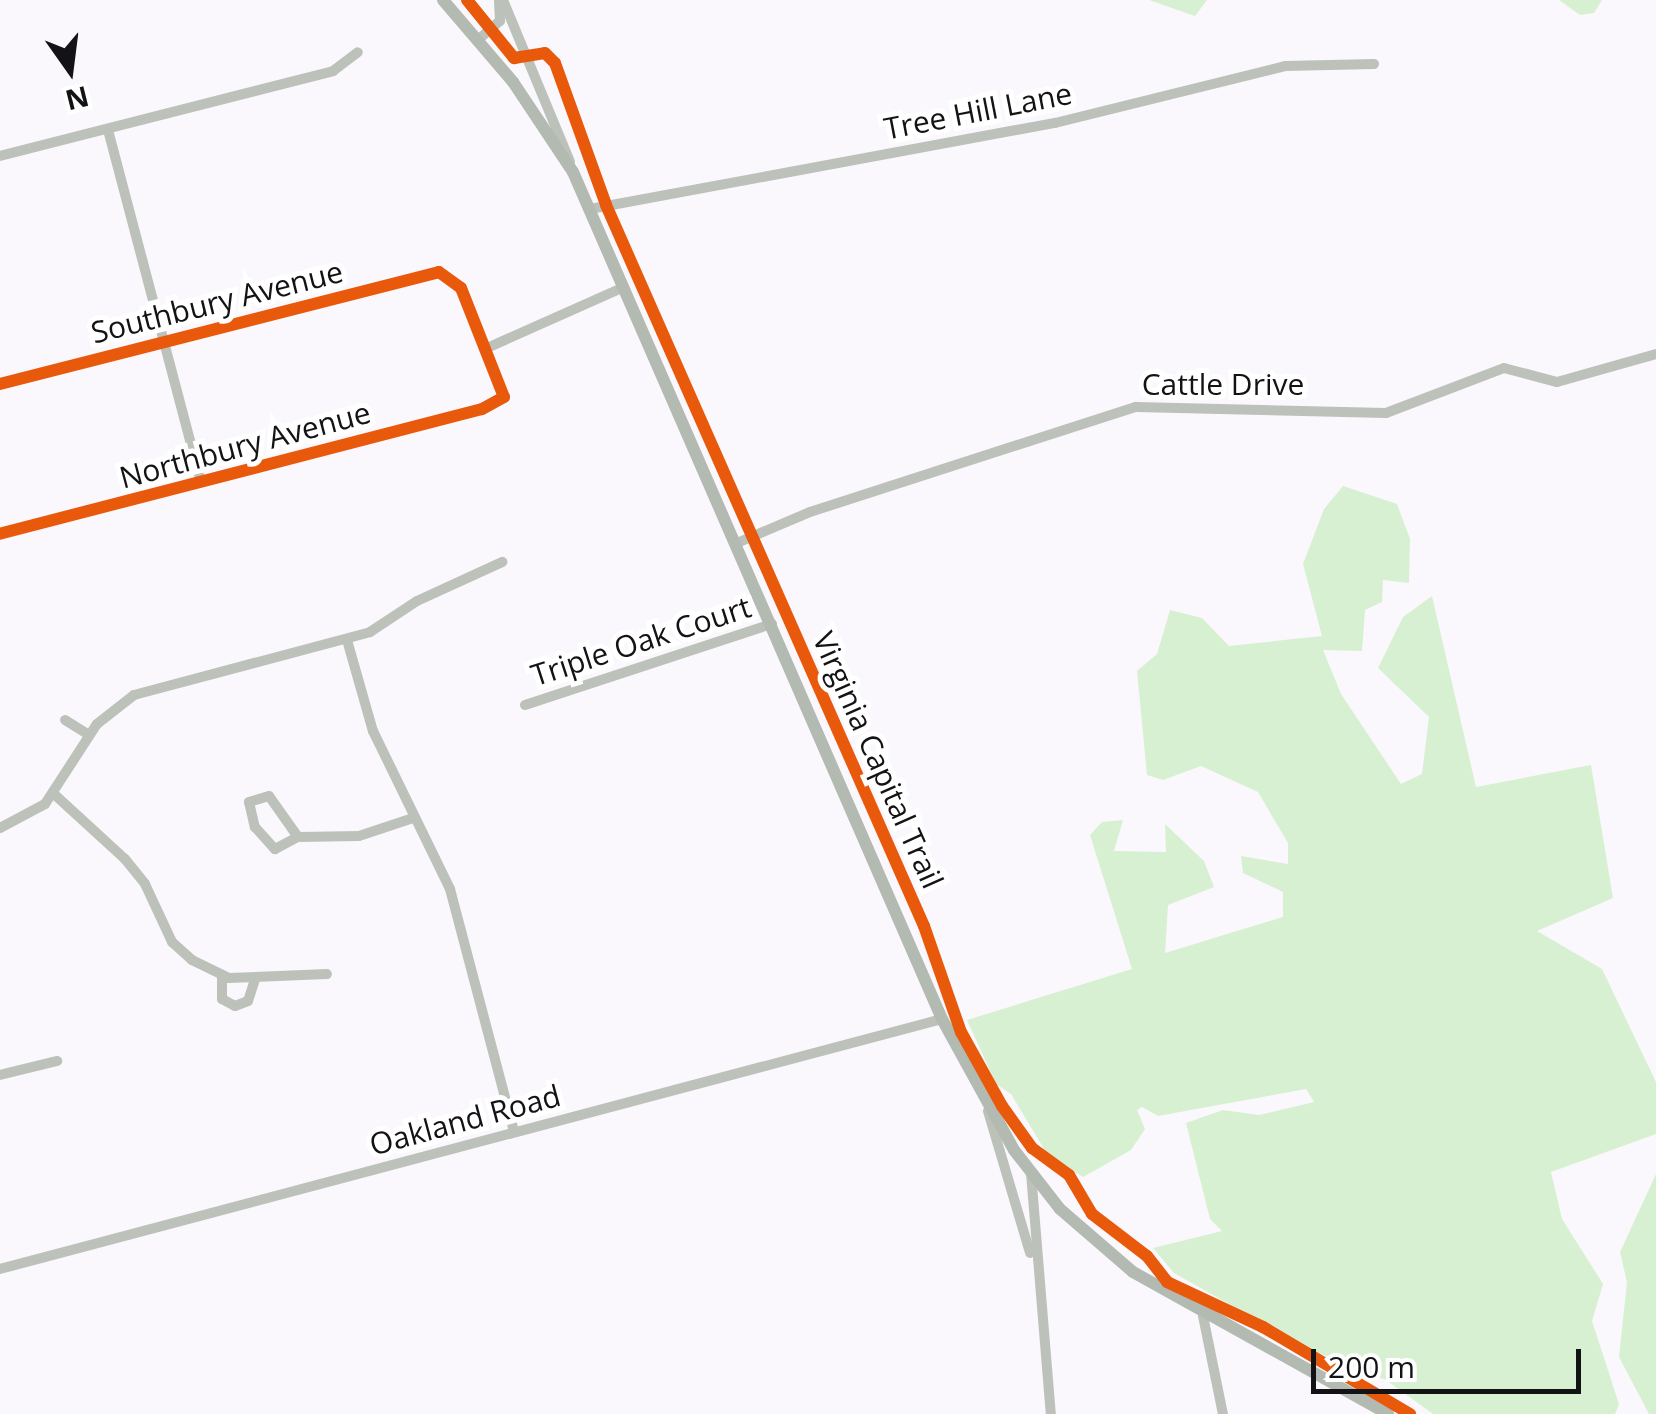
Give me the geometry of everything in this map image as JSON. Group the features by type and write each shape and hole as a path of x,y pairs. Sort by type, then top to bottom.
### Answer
{"main road":[{"path":"442,0 519,90 574,172 942,1019 988,1110 1051,1199 1133,1272 1204,1316 1388,1414"}],"street":[{"path":"478,38 500,21 501,0"},
{"path":"501,0 539,80 574,172"},
{"path":"0,156 333,71 358,52"},
{"name":"Tree Hill Lane","path":"590,209 1055,123 1285,66 1374,64"},
{"path":"519,90 539,80"},
{"path":"108,130 201,482"},
{"name":"Southbury Avenue","path":"0,384 446,274 461,288 487,348"},
{"path":"487,348 624,287"},
{"name":"Northbury Avenue","path":"0,534 502,401 504,388 487,348"},
{"name":"Cattle Drive","path":"736,543 810,512 1136,408 1386,412 1504,368 1556,382 1656,354"},
{"path":"0,828 54,794 89,735 112,710 157,686 347,640 502,562"},
{"name":"Triple Oak Court","path":"525,705 772,624"},
{"path":"347,640 373,731 458,915 514,1132"},
{"path":"66,720 89,735"},
{"path":"54,794 145,884 172,942 222,975 255,980 327,974"},
{"path":"298,837 268,796 249,802 250,818 271,848 298,837 359,836 412,818"},
{"path":"222,975 222,999 235,1006 248,1001 255,980"},
{"name":"Oakland Road","path":"0,1269 942,1019"},
{"path":"0,1075 57,1062"},
{"path":"988,1110 1036,1275"},
{"path":"1031,1173 1036,1275 1051,1414"},
{"path":"1032,1222 1035,1209 1051,1199"},
{"path":"1204,1316 1223,1414"}],"green space":[{"path":"1149,0 1207,0 1195,16"},
{"path":"1559,0 1602,0 1594,13 1580,15"},
{"path":"1343,486 1397,504 1410,539 1409,583 1383,580 1382,602 1365,610 1362,651 1323,650 1341,694 1401,784 1422,774 1429,717 1378,668 1403,617 1432,596 1476,787 1591,765 1613,898 1537,931 1602,969 1656,1082 1656,1134 1551,1172 1562,1219 1603,1284 1592,1321 1619,1404 1615,1414 1433,1414 1386,1380 1309,1349 1174,1273 1153,1248 1222,1231 1210,1219 1186,1123 1223,1110 1259,1115 1314,1102 1306,1089 1158,1116 1142,1107 1137,1110 1145,1129 1131,1150 1083,1177 1047,1154 1011,1094 996,1084 967,1020 1132,969 1090,835 1102,822 1123,820 1114,851 1166,852 1165,824 1204,861 1214,887 1168,905 1165,953 1283,917 1283,892 1243,873 1241,856 1288,864 1288,843 1258,792 1201,766 1163,780 1147,775 1137,671 1157,654 1170,610 1202,618 1229,646 1322,636 1303,564 1324,509"},
{"path":"1656,1174 1656,1414 1649,1414 1619,1357 1627,1282 1620,1252"}],"cycle path":[{"name":"Virginia Capital Trail","path":"467,0 514,58 545,53 555,63 606,205 924,926 961,1032 1002,1106 1032,1148 1069,1175 1092,1214 1147,1256 1167,1282 1263,1327 1410,1414"},
{"path":"0,384 439,272 461,288 504,397 482,409 0,534"}]}
